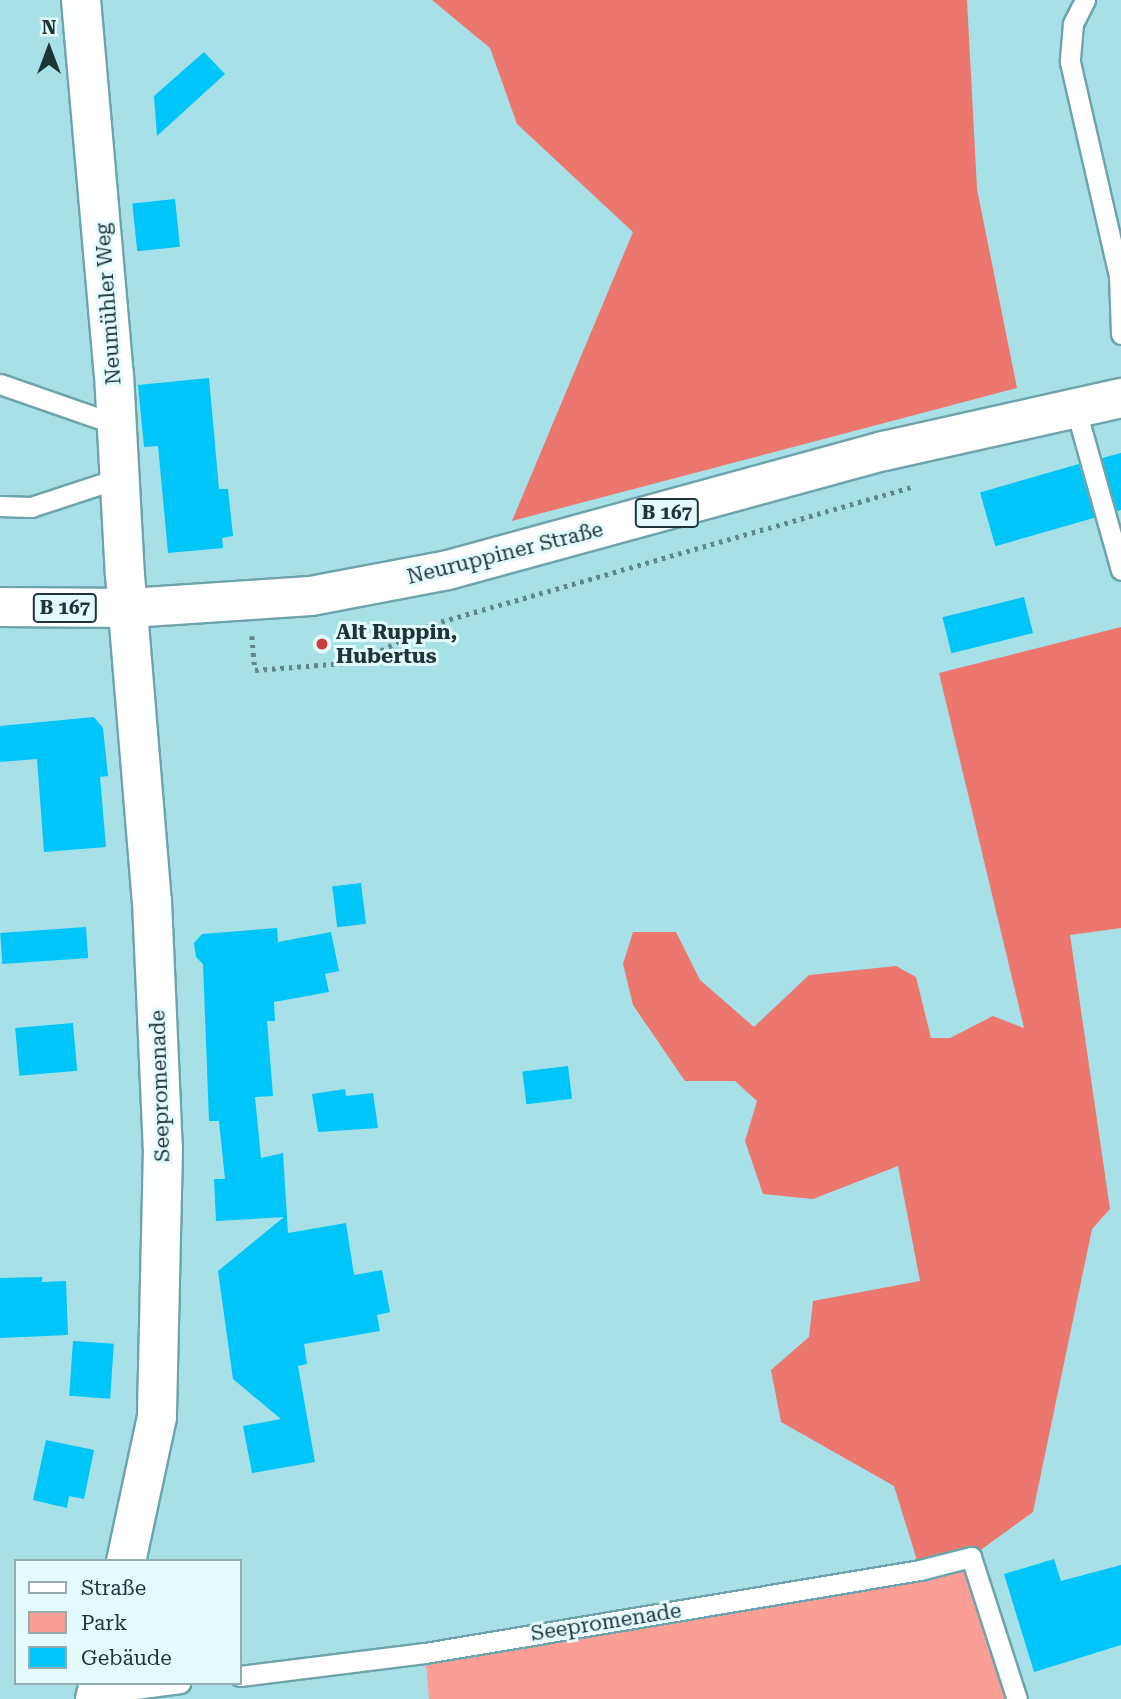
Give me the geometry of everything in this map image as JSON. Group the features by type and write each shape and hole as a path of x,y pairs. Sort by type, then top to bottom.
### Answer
{"street":[{"name":"Neumühler Weg","path":"81,0 108,292 115,424 130,608"},
{"name":"Neuruppiner Straße","path":"130,608 311,596 448,570 884,452 1121,398"},
{"name":"B 167","path":"0,607 130,608"},
{"name":"Seepromenade","path":"126,1559 157,1418 163,1148 152,901 130,608"}],"lane":[{"path":"1085,0 1073,24 1070,62 1119,276 1121,334"},
{"path":"0,384 115,424"},
{"path":"1076,410 1121,570"},
{"path":"0,506 31,507 119,478"},
{"name":"Seepromenade","path":"242,1676 425,1653 919,1570 971,1557 1017,1699"},
{"path":"97,1692 162,1685"}],"green space":[{"path":"971,1557 1014,1699 429,1699 425,1653"}],"shaded area":[{"path":"432,0 967,0 977,189 1017,388 512,521 633,232 517,124 490,48"},
{"path":"1121,627 1121,928 1070,935 1110,1209 1092,1229 1033,1512 971,1557 920,1570 894,1486 781,1422 771,1370 809,1337 813,1301 920,1281 898,1166 813,1199 763,1194 745,1141 757,1101 735,1081 685,1081 633,1005 623,964 633,932 676,932 700,980 754,1027 809,975 896,966 916,977 931,1038 950,1038 993,1016 1024,1028 939,673"}],"building":[{"path":"204,52 225,74 157,136 154,96"},
{"path":"175,199 180,247 137,251 132,203"},
{"path":"209,378 219,489 228,489 233,536 222,538 223,548 168,553 158,446 144,447 138,385"},
{"path":"1121,453 1121,510 1117,511 1102,458"},
{"path":"1079,464 1094,518 995,546 980,492"},
{"path":"1024,597 1033,633 951,653 942,617"},
{"path":"94,717 103,728 108,776 100,777 106,847 44,852 37,759 0,762 0,726"},
{"path":"361,883 366,924 337,927 332,887"},
{"path":"86,927 88,958 2,964 0,933"},
{"path":"277,928 278,942 331,932 339,971 325,974 329,992 274,1002 275,1021 267,1021 273,1096 255,1097 261,1158 283,1153 288,1233 346,1223 354,1275 382,1270 390,1312 377,1315 380,1331 304,1344 307,1364 298,1366 315,1462 252,1473 243,1426 281,1419 233,1379 218,1271 284,1217 216,1221 214,1179 225,1179 219,1121 209,1121 203,964 196,957 194,943 202,934"},
{"path":"73,1023 77,1071 19,1076 15,1028"},
{"path":"568,1066 572,1099 526,1104 522,1072"},
{"path":"345,1089 346,1096 373,1093 378,1128 318,1132 312,1094"},
{"path":"42,1277 42,1282 66,1281 68,1335 0,1338 0,1278"},
{"path":"73,1341 114,1344 110,1399 69,1396"},
{"path":"46,1440 94,1450 84,1499 69,1496 67,1508 33,1500"},
{"path":"1054,1559 1061,1581 1121,1565 1121,1645 1034,1672 1004,1574"}],"place":[{"name":"Alt Ruppin, Hubertus","path":"322,644"}]}
